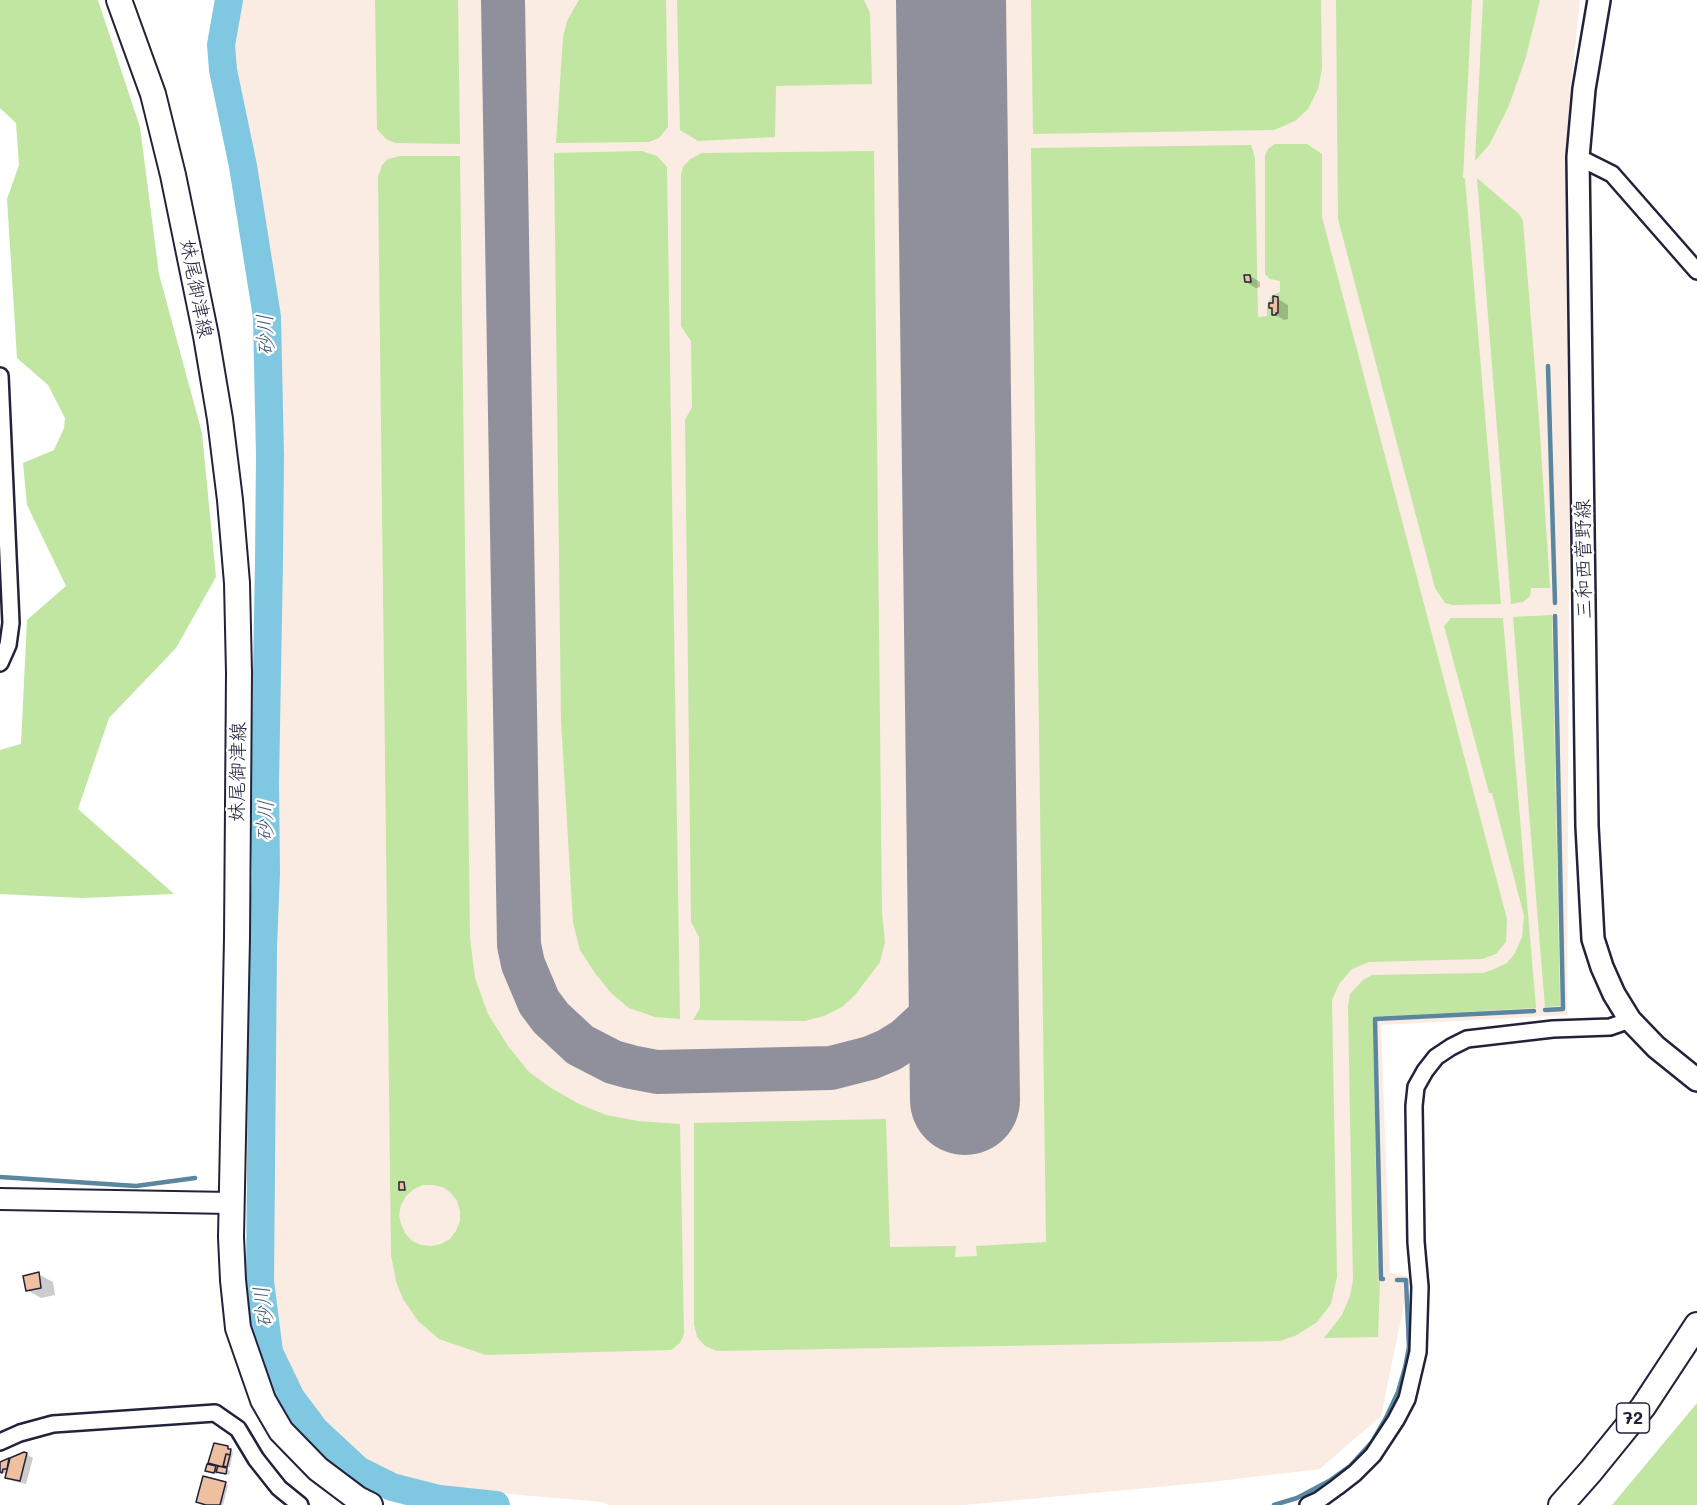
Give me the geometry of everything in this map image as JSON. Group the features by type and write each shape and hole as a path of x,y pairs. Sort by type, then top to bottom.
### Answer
{"main road":[{"name":"妹尾御津線","path":"119,0 153,94 173,174 208,348 230,500 237,583 239,673 237,938 231,1203 233,1280 238,1328 263,1400 281,1431 318,1469 358,1499 370,1505"},
{"name":"三和西菅野線","path":"1599,0 1584,90 1578,157 1590,906 1593,939 1614,994 1630,1020 1656,1047 1697,1080"},
{"name":"72","path":"1561,1505 1642,1407 1697,1325"}],"street":[{"path":"1578,157 1612,174 1697,272"},
{"path":"0,376 11,623 8,645 0,663"},
{"path":"1308,1505 1337,1487 1373,1455 1407,1399 1418,1352 1420,1287 1416,1242 1414,1106 1416,1087 1425,1071 1436,1057 1467,1039 1553,1029 1610,1027 1630,1020"},
{"path":"0,1200 231,1203"},
{"path":"0,1442 20,1433 53,1424 215,1413 238,1429 256,1459 279,1488 300,1505"}],"shaded area":[{"path":"238,0 1580,0 1569,105 1567,1015 1381,1025 1390,1273 1410,1276 1381,1416 1320,1469 1211,1482 964,1505 609,1505 602,1502 427,1487 395,1479 350,1455 316,1418 292,1384 275,1344 272,1307 269,982 276,473 281,319 228,44"}],"green space":[{"path":"0,0 98,0 140,127 159,274 202,433 216,577 176,648 109,718 78,809 174,894 82,898 0,894 0,750 21,744 27,620 66,586 27,505 23,463 54,450 64,428 65,418 48,385 17,358 7,199 19,165 16,123 0,108"},
{"path":"375,0 458,0 460,144 395,143 386,139 377,129"},
{"path":"579,0 666,0 668,127 659,138 649,142 556,143 563,38 567,21"},
{"path":"677,0 864,0 870,13 872,84 776,86 775,137 698,141 680,130"},
{"path":"1031,0 1321,0 1322,69 1318,89 1308,109 1295,121 1274,130 1033,134"},
{"path":"1336,0 1472,0 1463,177 1465,179 1501,604 1452,605 1445,603 1435,588 1338,219"},
{"path":"1483,0 1540,0 1526,57 1508,108 1489,145 1475,161"},
{"path":"1275,144 1307,144 1322,154 1322,217 1507,919 1506,942 1496,954 1482,959 1369,962 1352,969 1339,984 1332,1000 1337,1277 1331,1304 1317,1322 1297,1335 1280,1341 717,1351 705,1346 697,1337 694,1324 694,1123 886,1119 890,1247 956,1246 955,1257 977,1256 976,1246 1046,1242 1031,148 1251,145 1255,158 1258,317 1267,316 1267,305 1272,295 1280,292 1280,281 1270,279 1265,274 1265,155 1268,149"},
{"path":"642,151 657,156 667,167 680,1019 655,1017 629,1008 611,993 580,950 573,923 561,720 554,153"},
{"path":"874,151 882,914 885,942 880,962 855,995 842,1007 824,1016 805,1021 693,1020 700,1008 699,937 691,922 685,420 692,407 691,341 681,326 681,174 683,167 690,159 702,153"},
{"path":"401,156 460,156 470,938 475,978 488,1014 508,1046 529,1072 551,1088 579,1104 606,1115 638,1121 680,1124 684,1334 680,1343 671,1350 486,1355 439,1339 418,1321 403,1299 396,1281 391,1255 378,177 382,165 388,159","holes":["423,1185 443,1187 451,1193 457,1201 460,1221 450,1239 441,1244 421,1245 412,1241 405,1233 399,1215 406,1196"]},
{"path":"1477,178 1519,214 1523,221 1539,419 1550,588 1531,588 1530,596 1523,602 1511,604"},
{"path":"1552,615 1560,1006 1545,1007 1513,617"},
{"path":"1451,618 1503,618 1536,1008 1373,1017 1378,1281 1380,1282 1378,1337 1324,1338 1342,1315 1350,1296 1353,1280 1348,1006 1350,994 1363,980 1372,975 1483,973 1507,963 1515,953 1522,937 1524,916 1492,793 1489,793 1444,626"},
{"path":"1697,1403 1697,1505 1612,1505"}],"building":[{"path":"1244,275 1250,275 1251,282 1245,282"},
{"path":"1273,296 1278,297 1276,315 1272,315 1272,308 1269,308 1269,303 1273,303"},
{"path":"399,1182 404,1182 405,1190 399,1190"},
{"path":"39,1272 41,1288 26,1291 23,1276"},
{"path":"214,1443 228,1446 228,1449 231,1449 230,1455 226,1454 223,1467 208,1463"},
{"path":"24,1452 27,1453 20,1481 5,1478 10,1458"},
{"path":"226,1454 230,1455 227,1467 223,1466"},
{"path":"9,1458 7,1469 0,1472 0,1462"},
{"path":"207,1464 216,1466 214,1473 205,1471"},
{"path":"218,1466 227,1468 226,1474 216,1472"},
{"path":"203,1476 226,1482 220,1505 196,1502"}],"waterway":[{"name":"砂川","path":"229,0 221,45 223,70 243,166 267,317 270,455 260,1281 269,1352 291,1398 315,1430 358,1470 392,1487 439,1499 496,1505"},
{"path":"1548,366 1555,603"},
{"path":"1545,1010 1563,1009 1555,616"},
{"path":"1383,1279 1381,1279 1375,1019 1534,1011"},
{"name":"砂川","path":"255,1168 261,1167"},
{"path":"0,1177 136,1186 195,1178"},
{"path":"1274,1505 1297,1498 1329,1481 1350,1466 1372,1442 1386,1418 1398,1392 1409,1347 1406,1280 1397,1280"}],"taxiway":[{"path":"503,0 519,945 523,964 539,1002 551,1018 580,1045 613,1062 631,1067 657,1072 831,1068 870,1058 905,1040 933,1014 954,985 963,964"},
{"path":"946,0 951,30"}],"runway":[{"path":"951,0 965,1100"}]}
